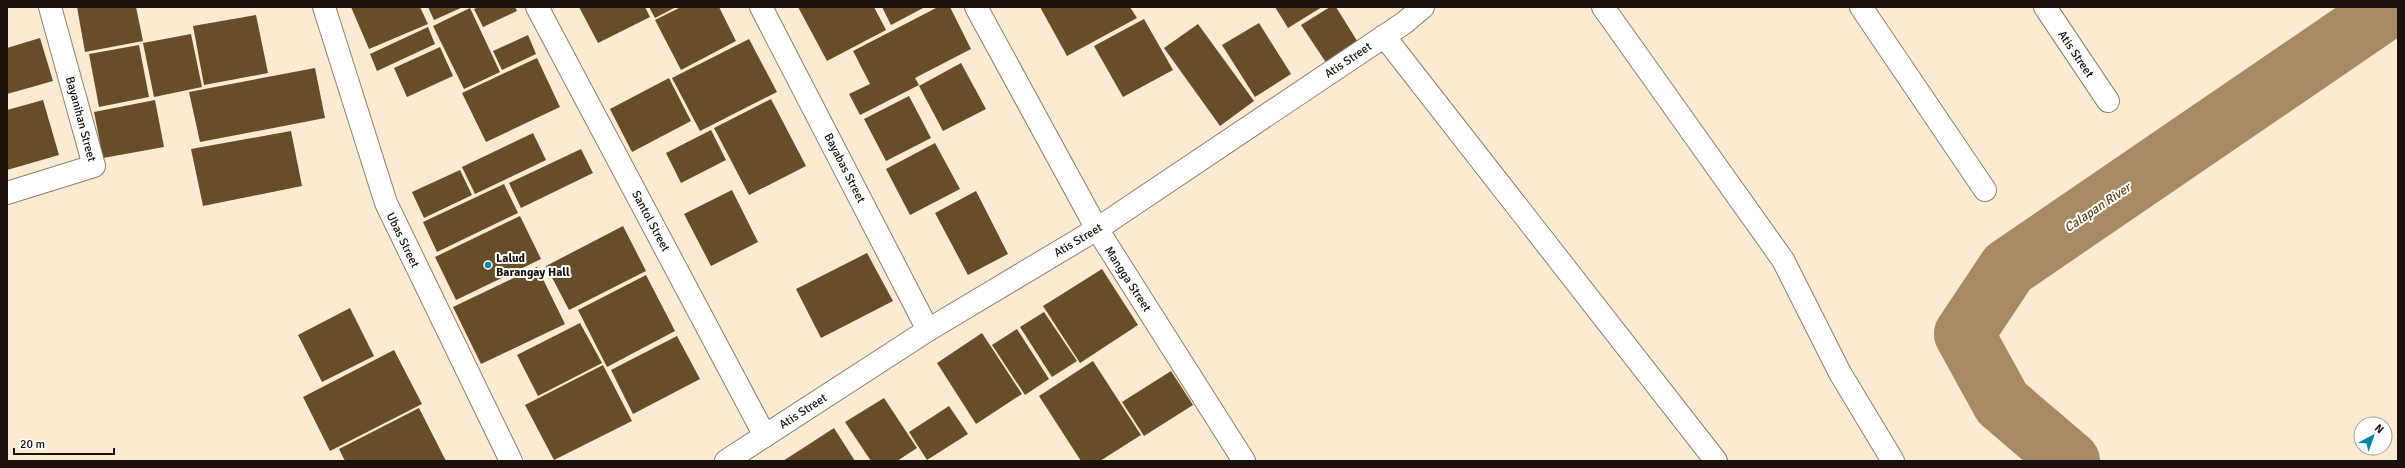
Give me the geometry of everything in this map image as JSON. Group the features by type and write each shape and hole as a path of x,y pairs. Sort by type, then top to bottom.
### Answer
{"street":[{"name":"Bayanihan Street","path":"7,194 94,166 50,7"},
{"name":"Ubas Street","path":"324,7 386,203 511,461"},
{"name":"Santol Street","path":"538,7 765,436"},
{"name":"Bayabas Street","path":"761,7 928,330"},
{"name":"Mangga Street","path":"976,7 1096,229 1244,461"},
{"name":"Atis Street","path":"726,461 928,330 1096,229 1384,36 1423,7"},
{"path":"1603,7 1783,260 1840,373 1893,461"},
{"path":"1861,7 1985,190"},
{"name":"Atis Street","path":"2045,7 2108,101"},
{"path":"1384,36 1716,461"}],"building":[{"path":"77,7 136,7 143,41 85,52"},
{"path":"351,7 420,7 428,24 369,49"},
{"path":"428,7 463,7 434,20"},
{"path":"479,7 515,7 517,11 483,27 474,9"},
{"path":"579,7 645,7 650,17 598,43"},
{"path":"649,7 676,7 655,18"},
{"path":"681,7 719,7 736,41 681,70 655,20"},
{"path":"798,7 874,7 886,30 827,61"},
{"path":"882,7 925,7 891,25"},
{"path":"938,7 950,7 971,49 915,78 919,85 860,115 849,94 870,84 853,51"},
{"path":"1040,7 1130,7 1137,18 1067,56"},
{"path":"1275,7 1322,7 1288,28"},
{"path":"1330,7 1336,7 1359,44 1327,64 1301,25"},
{"path":"470,8 500,72 464,89 433,26"},
{"path":"256,15 268,73 204,85 193,26"},
{"path":"1144,19 1173,70 1123,97 1094,46"},
{"path":"1259,23 1291,74 1255,97 1222,45"},
{"path":"1198,24 1254,101 1220,126 1164,48"},
{"path":"428,27 435,44 377,71 370,54"},
{"path":"191,34 202,87 154,97 143,43"},
{"path":"528,35 536,54 502,70 493,51"},
{"path":"40,38 53,81 7,94 7,48"},
{"path":"749,39 777,92 700,131 672,78"},
{"path":"139,45 149,97 99,107 89,54"},
{"path":"440,47 453,76 407,97 394,68"},
{"path":"537,58 560,107 486,142 462,93"},
{"path":"961,63 986,109 943,131 919,86"},
{"path":"315,68 325,118 200,142 189,92"},
{"path":"669,78 691,121 632,152 610,109"},
{"path":"909,96 931,138 886,161 864,119"},
{"path":"771,99 806,166 749,195 714,128"},
{"path":"43,100 59,155 7,170 7,110"},
{"path":"155,100 164,147 103,158 94,112"},
{"path":"711,130 726,160 681,183 666,153"},
{"path":"291,131 302,186 203,206 191,149"},
{"path":"533,133 546,160 475,194 462,167"},
{"path":"935,143 960,189 910,215 886,169"},
{"path":"581,149 593,173 521,208 509,183"},
{"path":"460,170 472,195 424,218 412,192"},
{"path":"504,184 518,213 437,252 423,222"},
{"path":"732,190 758,242 711,266 684,214"},
{"path":"976,191 1008,254 968,275 935,213"},
{"path":"520,216 541,259 456,300 435,257"},
{"path":"623,226 646,271 569,310 546,266"},
{"path":"867,253 893,301 821,338 796,289"},
{"path":"537,267 565,324 481,364 453,307"},
{"path":"1102,269 1138,325 1080,363 1043,306"},
{"path":"646,275 675,331 607,367 578,310"},
{"path":"350,308 374,356 322,382 298,335"},
{"path":"1044,312 1077,361 1052,377 1020,327"},
{"path":"580,323 602,363 538,396 517,355"},
{"path":"1017,329 1049,379 1025,395 992,345"},
{"path":"982,333 1022,394 976,424 937,363"},
{"path":"677,336 700,379 633,414 611,370"},
{"path":"394,350 422,404 330,451 303,397"},
{"path":"1093,361 1141,435 1100,461 1081,461 1039,396"},
{"path":"603,365 632,421 554,460 525,405"},
{"path":"1171,371 1193,405 1144,436 1122,402"},
{"path":"884,398 917,448 897,461 871,461 845,422"},
{"path":"949,406 968,434 927,460 909,432"},
{"path":"419,408 446,461 345,461 339,449"},
{"path":"834,428 855,461 783,461"}],"waterway":[{"name":"Calapan River","path":"2070,461 2002,403 1964,334 2008,268 2390,7"}],"place":[{"name":"Lalud Barangay Hall","path":"488,265"}]}
